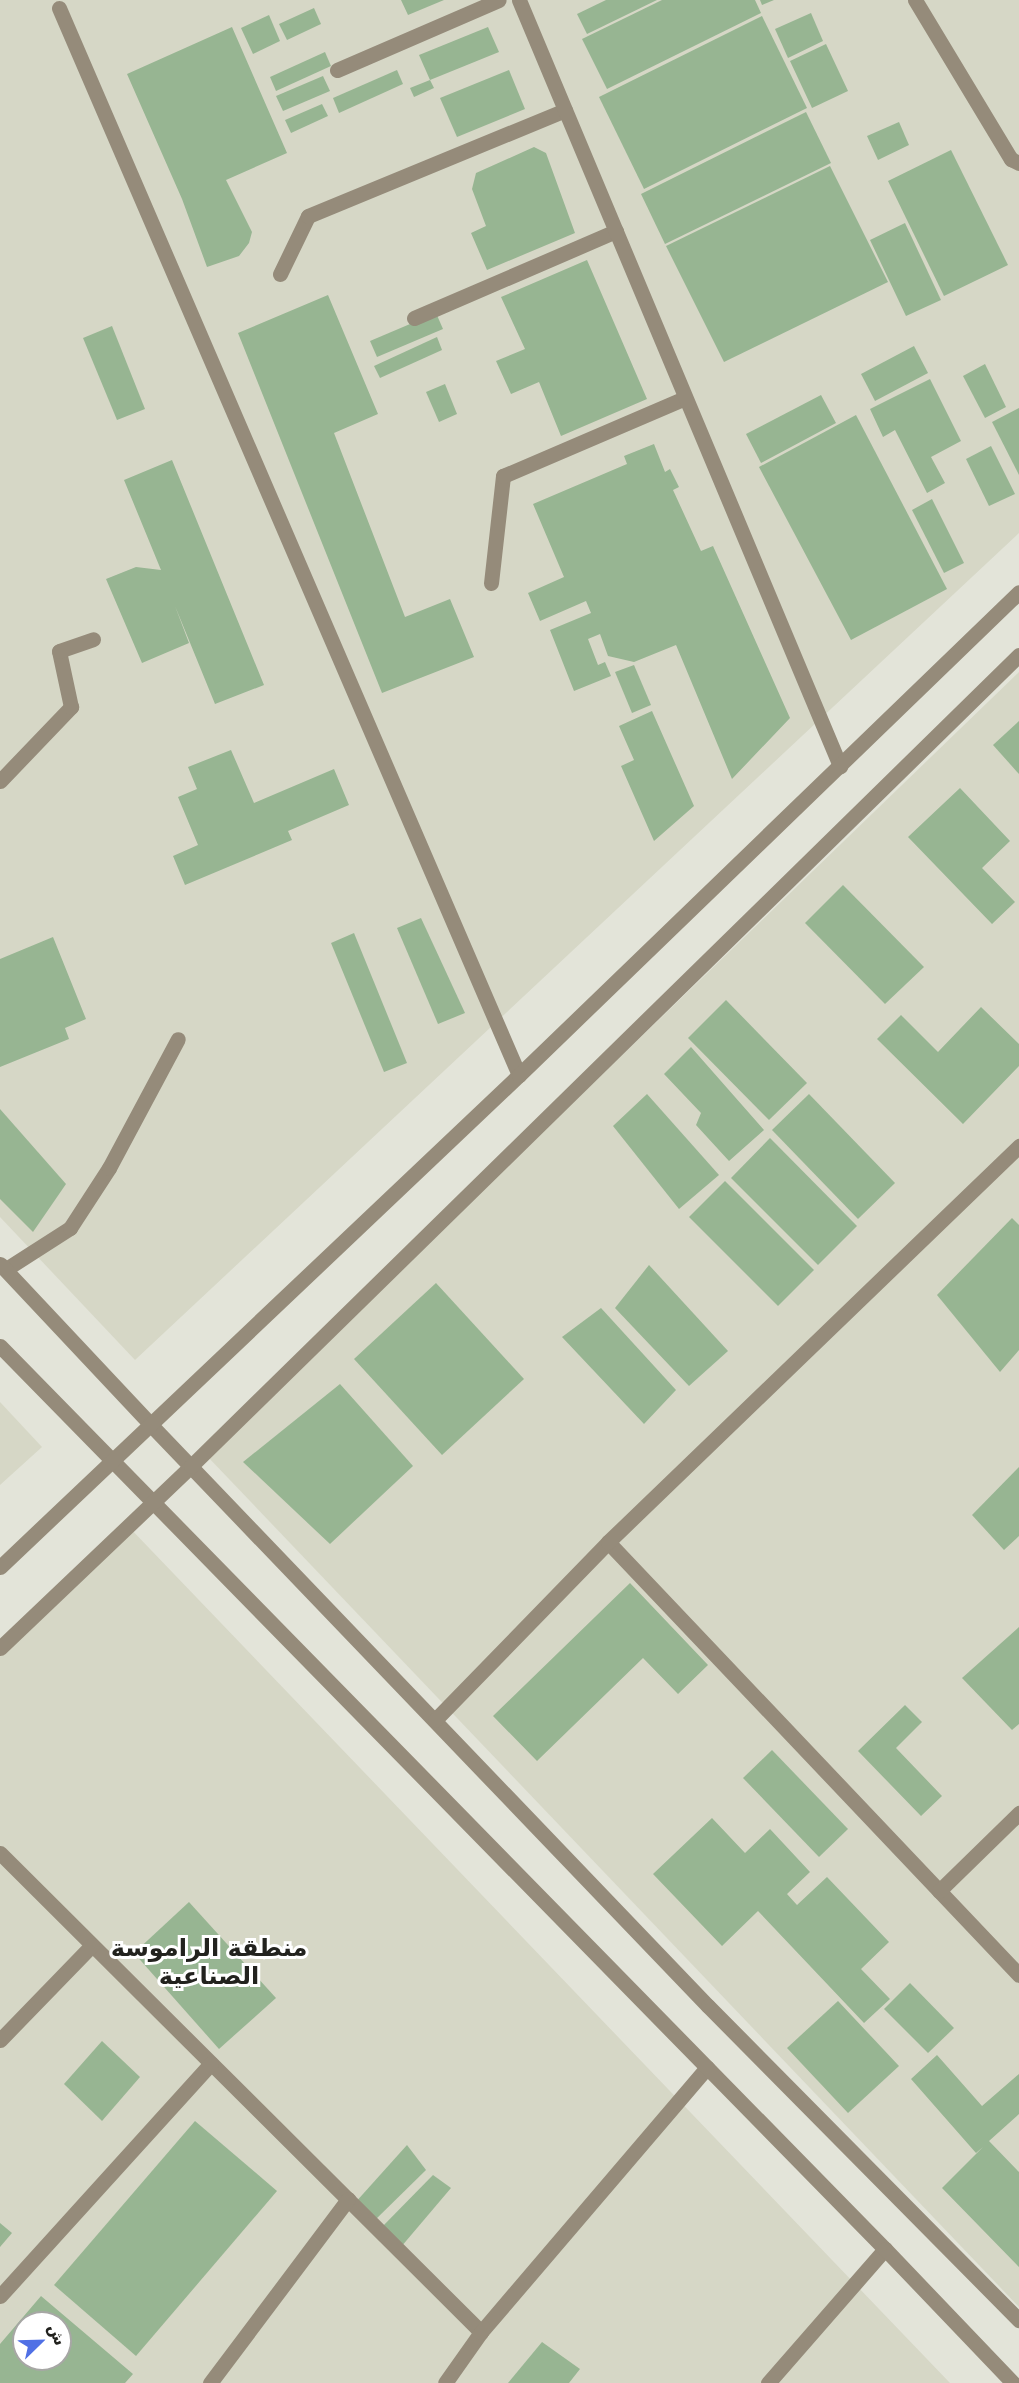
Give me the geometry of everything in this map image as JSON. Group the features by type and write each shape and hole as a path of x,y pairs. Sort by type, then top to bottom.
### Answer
{"street":[{"path":"337,70 499,0"},
{"path":"519,0 840,766"},
{"path":"915,0 1011,159 1019,163"},
{"path":"60,8 519,1075"},
{"path":"280,274 308,216 565,110"},
{"path":"414,318 616,231"},
{"path":"491,583 502,476 685,398"},
{"path":"0,1567 519,1075 1019,592"},
{"path":"0,781 70,708 59,651 93,639"},
{"path":"0,1648 191,1466 1019,655"},
{"path":"178,1039 109,1168 70,1228 3,1267 150,1424 708,2006 1019,2320"},
{"path":"435,1720 608,1542 1019,1146"},
{"path":"0,1346 885,2249 1013,2383"},
{"path":"608,1542 1019,1975"},
{"path":"939,1890 1019,1813"},
{"path":"0,1853 482,2332"},
{"path":"0,2040 92,1945"},
{"path":"0,2296 211,2063"},
{"path":"445,2383 482,2332 707,2067"},
{"path":"210,2383 348,2199"},
{"path":"768,2383 885,2249"}],"shaded area":[{"path":"0,0 1019,0 1019,533 135,1360 0,1217"},
{"path":"1019,672 1019,2307 207,1456"},
{"path":"0,1402 42,1447 0,1485"},
{"path":"127,1525 950,2383 0,2383 0,1649"}],"building":[{"path":"401,0 444,0 408,15"},
{"path":"606,0 657,0 587,34 577,14"},
{"path":"662,0 755,0 761,13 607,89 582,39"},
{"path":"760,0 774,0 762,5"},
{"path":"314,8 321,24 287,40 279,24"},
{"path":"811,13 823,41 788,58 775,29"},
{"path":"269,15 280,41 253,54 241,28"},
{"path":"762,16 807,108 644,189 599,97"},
{"path":"232,27 287,153 226,180 252,232 249,243 239,256 207,267 182,199 127,74"},
{"path":"488,27 499,52 430,80 419,55"},
{"path":"826,44 848,91 812,108 790,61"},
{"path":"325,52 331,66 276,91 270,77"},
{"path":"397,70 403,84 339,113 333,98"},
{"path":"509,70 525,109 457,137 440,98"},
{"path":"323,76 330,91 283,111 276,96"},
{"path":"430,80 434,88 414,97 410,88"},
{"path":"322,104 328,116 291,133 285,120"},
{"path":"806,112 831,163 665,244 641,194"},
{"path":"899,122 909,145 878,160 867,136"},
{"path":"534,147 546,153 575,233 487,270 471,233 486,226 472,189 476,173"},
{"path":"951,150 1008,265 944,296 888,181"},
{"path":"830,166 888,282 724,362 666,246"},
{"path":"905,223 941,300 906,316 870,240"},
{"path":"587,260 647,399 561,436 539,382 511,394 496,361 525,349 501,297"},
{"path":"328,295 378,414 334,433 405,617 450,599 474,657 382,693 238,333"},
{"path":"436,313 443,329 377,357 370,341"},
{"path":"112,326 145,409 117,420 83,338"},
{"path":"437,337 442,350 380,378 374,366"},
{"path":"914,346 928,373 875,401 861,374"},
{"path":"985,364 1006,407 985,418 963,376"},
{"path":"930,379 961,441 931,457 945,483 927,493 895,430 883,437 870,409"},
{"path":"445,384 457,414 439,422 426,392"},
{"path":"821,395 836,423 761,463 746,434"},
{"path":"1019,408 1019,475 992,422"},
{"path":"856,415 947,589 851,640 759,467"},
{"path":"654,444 665,472 670,469 679,487 673,490 701,551 713,546 790,718 732,779 676,645 634,662 608,656 600,634 588,639 598,665 605,662 611,676 574,691 550,630 591,613 586,601 540,621 528,593 564,577 533,504 627,464 624,456"},
{"path":"991,446 1015,494 989,506 966,459"},
{"path":"172,460 264,685 215,704 175,606 189,643 142,663 106,579 136,567 161,570 124,480"},
{"path":"932,499 964,563 944,573 912,510"},
{"path":"634,665 651,705 632,713 615,672"},
{"path":"652,711 694,806 654,841 621,766 634,760 619,726"},
{"path":"1019,721 1019,774 993,745"},
{"path":"231,750 254,803 334,769 349,805 288,831 292,840 185,885 173,856 198,845 178,797 197,789 188,767"},
{"path":"960,788 1010,841 982,868 1015,902 992,924 908,837"},
{"path":"843,885 924,967 885,1004 805,923"},
{"path":"421,918 465,1013 438,1024 397,928"},
{"path":"354,933 407,1063 384,1072 331,943"},
{"path":"53,937 86,1019 65,1028 69,1039 0,1067 0,959"},
{"path":"726,1000 807,1083 769,1120 688,1038"},
{"path":"981,1007 1019,1044 1019,1066 963,1124 877,1039 901,1015 938,1052"},
{"path":"691,1047 764,1130 729,1161 696,1125 701,1113 664,1074"},
{"path":"647,1094 719,1175 679,1209 613,1126"},
{"path":"809,1094 895,1183 858,1219 772,1130"},
{"path":"0,1109 66,1184 33,1232 0,1199"},
{"path":"770,1138 857,1226 818,1265 731,1178"},
{"path":"725,1181 814,1270 778,1306 689,1217"},
{"path":"1012,1218 1019,1225 1019,1350 1000,1372 937,1295"},
{"path":"649,1265 728,1351 689,1386 615,1308"},
{"path":"436,1283 524,1379 442,1455 354,1359"},
{"path":"601,1308 676,1390 644,1424 562,1337"},
{"path":"340,1384 413,1466 330,1544 243,1462"},
{"path":"1019,1467 1019,1536 1004,1550 972,1515"},
{"path":"630,1583 708,1665 678,1694 643,1658 537,1761 493,1716"},
{"path":"1019,1627 1019,1724 1012,1730 962,1678"},
{"path":"905,1705 922,1722 896,1748 942,1796 921,1816 858,1751"},
{"path":"772,1750 848,1829 819,1857 743,1778"},
{"path":"712,1818 745,1853 770,1829 810,1872 787,1894 797,1905 827,1877 889,1942 861,1969 890,1999 864,2023 758,1911 722,1946 653,1874"},
{"path":"189,1902 276,1998 219,2049 134,1953"},
{"path":"910,1983 954,2028 928,2053 884,2009"},
{"path":"838,2001 899,2066 848,2113 787,2048"},
{"path":"102,2041 140,2077 102,2121 64,2084"},
{"path":"937,2055 982,2106 1019,2074 1019,2114 989,2141 1019,2172 1019,2267 942,2188 983,2147 976,2153 911,2079"},
{"path":"195,2121 277,2191 136,2356 54,2285"},
{"path":"407,2145 426,2170 373,2222 354,2204"},
{"path":"433,2175 451,2188 401,2247 380,2229"},
{"path":"0,2223 12,2233 0,2247"},
{"path":"41,2296 59,2311 28,2311"},
{"path":"72,2322 133,2374 125,2383 0,2383 0,2344 12,2330 12,2371 72,2371"},
{"path":"542,2342 580,2369 569,2383 508,2383"}],"district":[{"name":"منطقة الراموسة الصناعية","path":"209,1963"}]}
